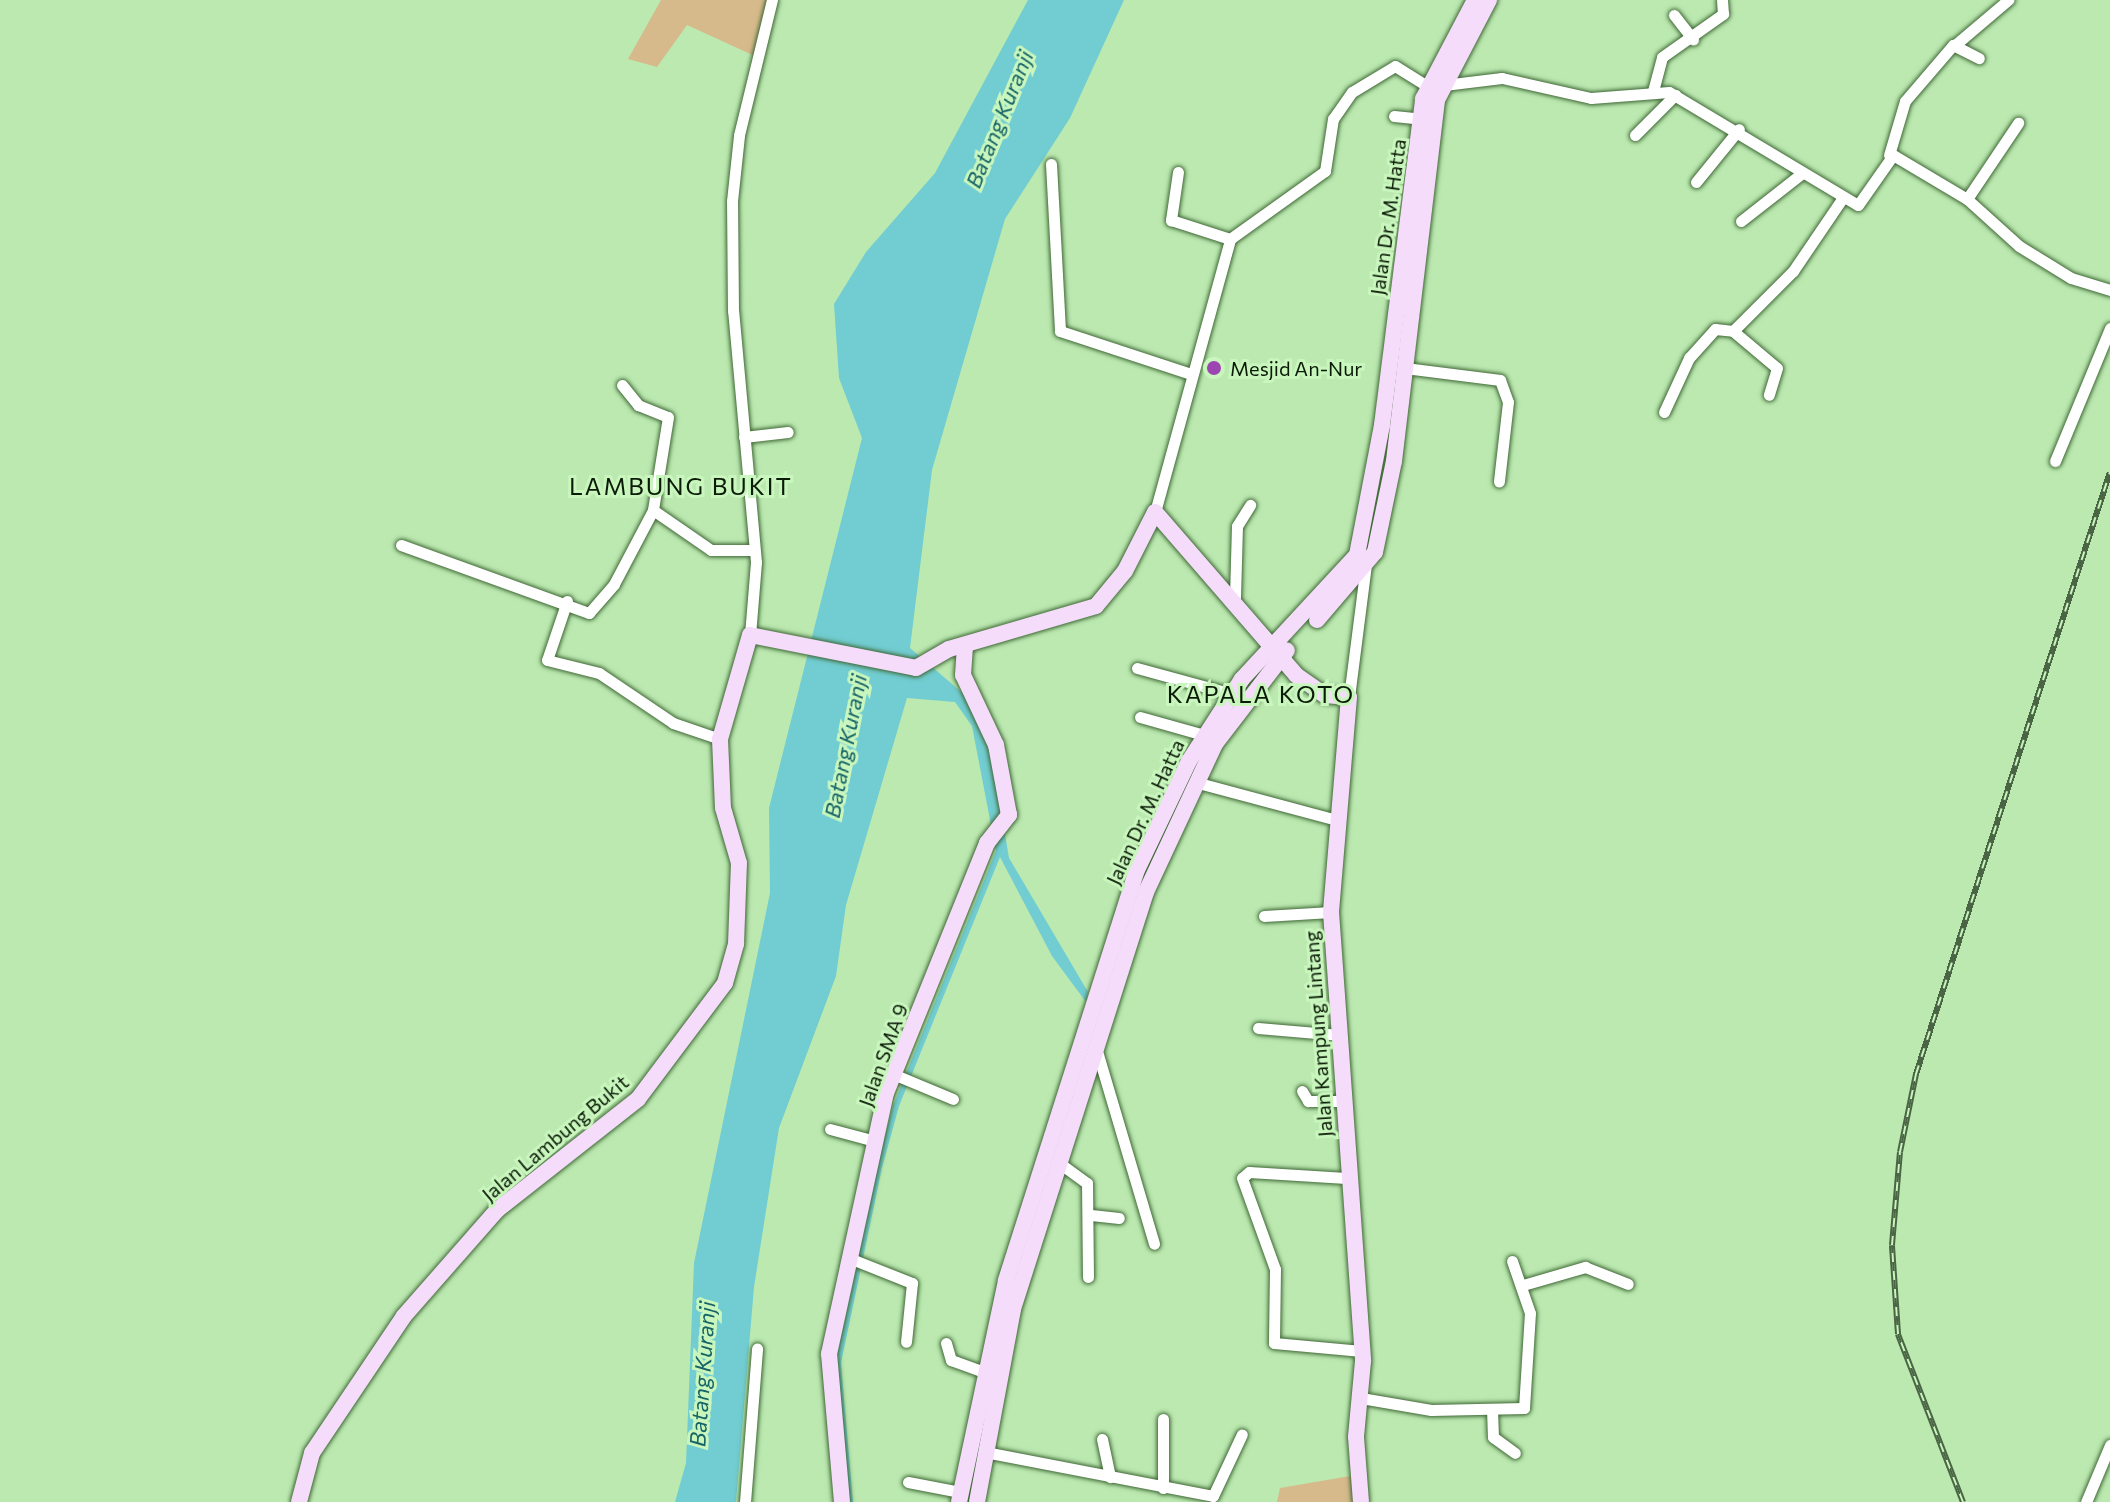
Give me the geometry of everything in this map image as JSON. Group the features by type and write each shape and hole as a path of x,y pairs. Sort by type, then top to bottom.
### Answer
{"street":[{"path":"772,0 734,166 733,311 753,550 750,635 908,670 965,646 1096,606 1120,578 1155,512 1230,239 1330,165 1333,119 1352,92 1395,66 1436,86 1512,79 1591,98 1653,91 1675,95 1739,129 1842,199 1865,203 1889,155 1905,101 1955,45 2008,0"},
{"name":"Jalan Dr. M. Hatta","path":"986,1379 1088,1082 1090,1027 1136,872 1204,735 1232,694 1278,651 1363,560 1394,461 1405,368 1401,327 1421,119 1475,0"},
{"name":"Jalan Dr. M. Hatta","path":"1363,560 1436,86 1489,0"},
{"path":"1653,91 1662,57 1693,39 1723,14 1722,0"},
{"path":"1674,15 1693,39"},
{"path":"1955,45 1979,58"},
{"path":"1635,135 1675,95"},
{"path":"1394,116 1421,119"},
{"path":"1967,199 2018,123"},
{"path":"1696,182 1739,129"},
{"path":"1889,155 1967,199 2019,246 2071,278 2110,290"},
{"path":"1051,164 1060,331 1191,374"},
{"path":"1178,172 1171,220 1230,239"},
{"path":"1741,221 1801,174"},
{"path":"1733,331 1805,258 1842,199"},
{"path":"2055,461 2110,328"},
{"path":"1664,412 1696,349 1715,329 1733,331 1777,368 1769,395"},
{"path":"1405,368 1500,380 1508,402 1499,481"},
{"path":"401,545 483,579 567,601 589,613 598,606 653,510 668,417 638,405 622,385"},
{"path":"744,437 788,432"},
{"path":"1235,597 1237,526 1250,505"},
{"path":"653,510 711,550 753,550"},
{"path":"1155,512 1235,597 1312,689 1349,697"},
{"name":"Jalan Kampung Lintang","path":"1361,1502 1362,1351 1346,1178 1331,912 1363,560"},
{"path":"567,601 547,660 599,673 673,723 720,739"},
{"name":"Jalan Lambung Bukit","path":"299,1502 312,1453 404,1316 497,1210 638,1099 725,983 736,944 739,863 723,808 720,739 750,635"},
{"name":"Jalan SMA 9","path":"842,1502 828,1371 855,1259 875,1141 903,1078 995,831 1009,815 996,745 965,683 965,646"},
{"name":"Jalan Dr. M. Hatta","path":"959,1497 986,1379 1146,892 1195,782 1234,713 1278,651"},
{"path":"1137,668 1232,694"},
{"path":"1140,717 1204,735"},
{"path":"1195,782 1337,820"},
{"path":"1264,916 1331,912"},
{"path":"1258,1028 1340,1035"},
{"path":"1090,1056 1154,1244"},
{"path":"903,1078 953,1099"},
{"path":"1302,1091 1308,1101 1344,1101"},
{"path":"830,1129 875,1141"},
{"path":"1062,1165 1085,1178 1091,1215 1088,1277"},
{"path":"1346,1178 1249,1172 1242,1178 1275,1269 1274,1343 1362,1351"},
{"path":"1091,1215 1119,1218"},
{"path":"855,1259 914,1286 906,1342"},
{"path":"1361,1398 1431,1410 1526,1405 1530,1331 1523,1285 1512,1261"},
{"path":"1523,1285 1585,1267 1628,1284"},
{"path":"946,1343 951,1360 986,1379 985,1452 977,1502"},
{"path":"745,1502 757,1348"},
{"path":"1492,1409 1493,1437 1515,1453"},
{"path":"1163,1419 1163,1488"},
{"path":"985,1452 1213,1496 1235,1456 1242,1434"},
{"path":"1102,1439 1110,1477"},
{"path":"2086,1502 2110,1445"},
{"path":"908,1482 959,1497"}],"shaded area":[{"path":"661,0 774,0 757,57 687,25 657,67 628,59"},
{"path":"1356,1475 1354,1502 1277,1502 1280,1488"}],"water":[{"name":"Batang Kuranji","path":"1028,0 1124,0 1070,118 1005,219 932,470 910,648 973,702 989,737 1009,858 1088,992 1086,1002 1052,956 1000,857 899,1106 882,1168 841,1363 853,1502 846,1502 832,1377 864,1215 893,1106 996,851 972,726 955,702 907,698 846,905 836,976 779,1128 754,1287 736,1502 675,1502 686,1463 694,1263 770,893 769,808 862,438 839,378 834,304 866,252 935,173"}],"railway":[{"path":"1963,1502 1898,1334 1892,1245 1900,1152 1916,1074 2110,472"}],"place":[{"name":"Mesjid An-Nur","path":"1214,368"}],"district":[{"name":"LAMBUNG BUKIT","path":"681,486"},
{"name":"KAPALA KOTO","path":"1261,694"}]}
